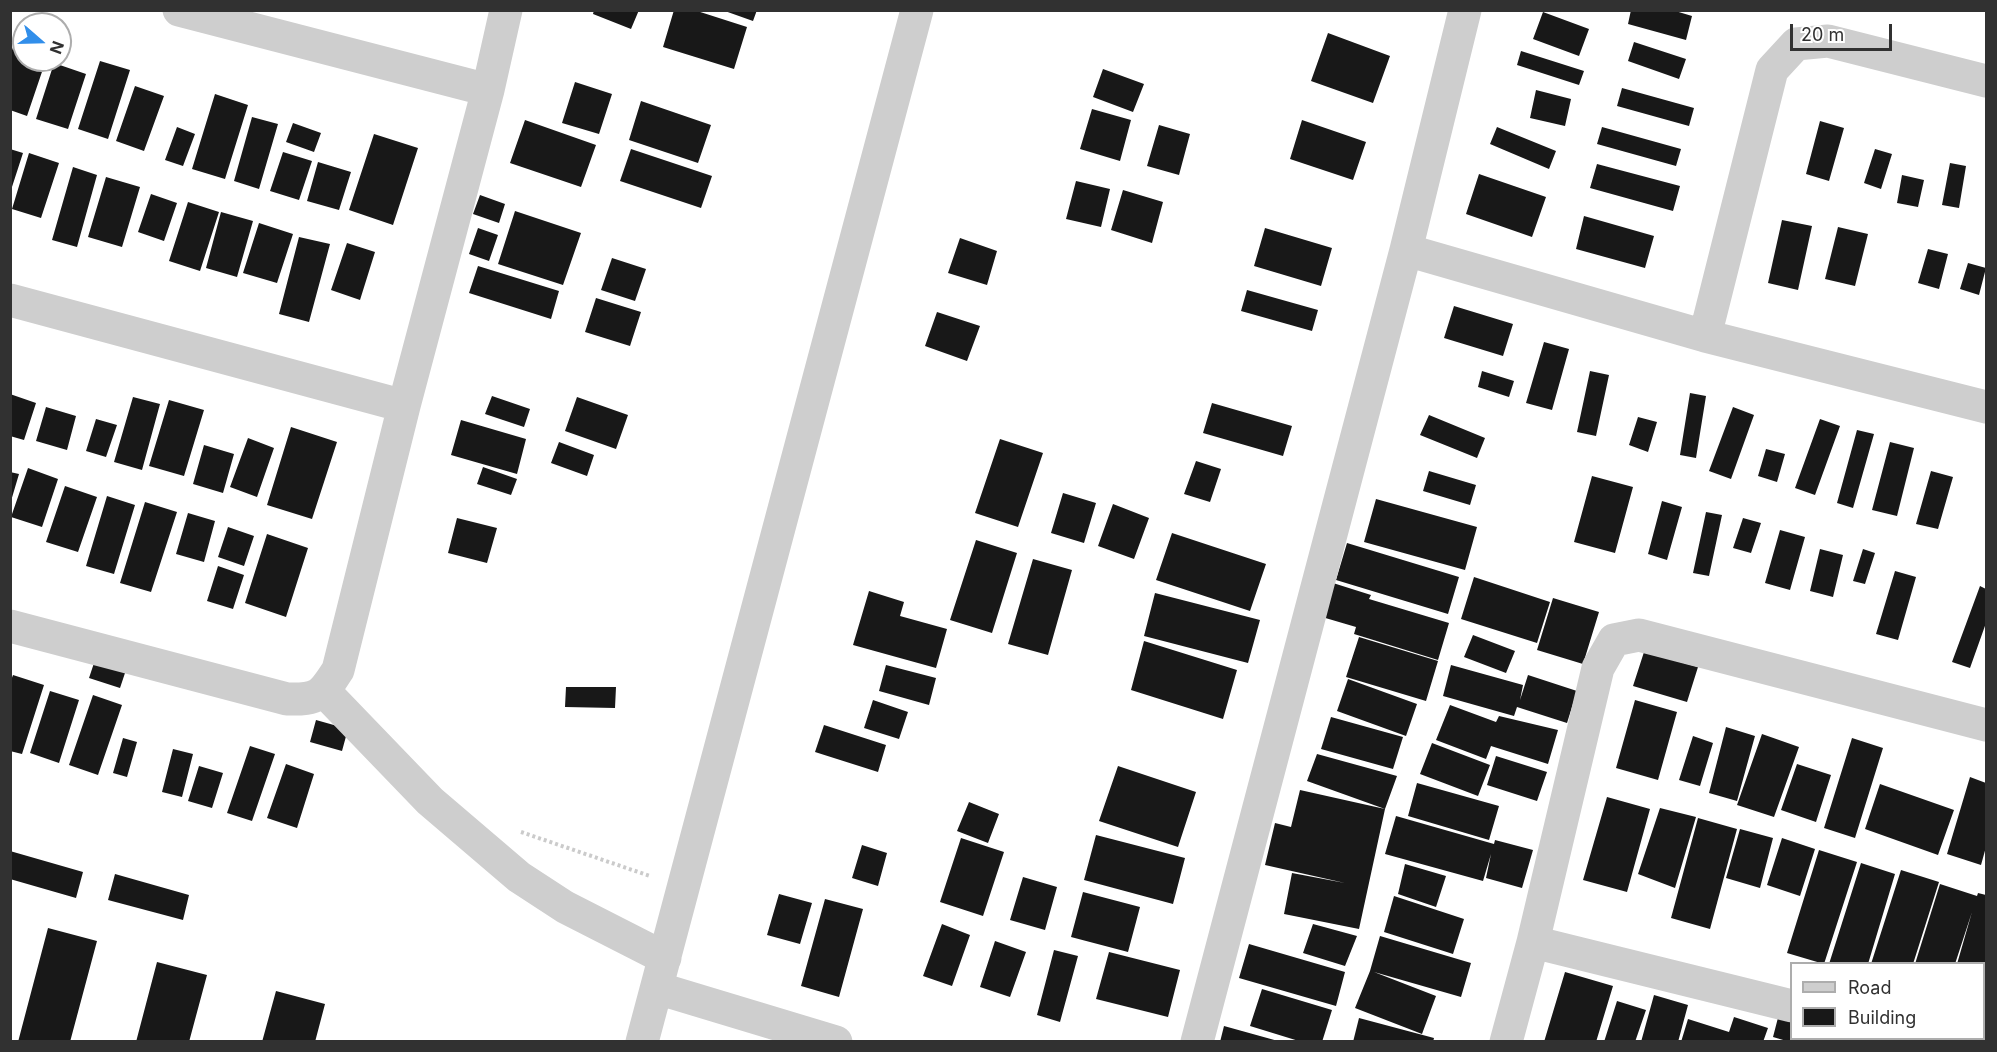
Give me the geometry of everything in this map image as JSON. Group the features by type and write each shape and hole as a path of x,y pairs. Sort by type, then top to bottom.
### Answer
{"street":[{"path":"179,10 488,90"},
{"path":"10,626 287,699 306,699 324,692 338,670 404,406 488,90 506,10"},
{"path":"642,1041 917,10"},
{"path":"1197,1041 1406,250 1465,10"},
{"path":"1705,336 1772,70 1796,44 1828,42 1986,81"},
{"path":"1406,250 1705,336 1986,407"},
{"path":"10,300 404,406"},
{"path":"1506,1041 1533,942 1598,668 1614,640 1639,635 1986,725"},
{"path":"324,692 430,801 519,877 661,973 836,1041"},
{"path":"1533,942 1790,1006"}],"path":[{"path":"518,831 683,888"}],"building":[{"path":"594,10 639,10 631,29 593,14"},
{"path":"674,10 694,10 747,27 734,69 663,47"},
{"path":"722,10 757,10 753,21"},
{"path":"1631,10 1672,10 1692,16 1686,40 1628,24"},
{"path":"1543,12 1589,29 1579,56 1533,39"},
{"path":"1328,33 1390,56 1373,103 1311,81"},
{"path":"1634,42 1686,59 1679,79 1628,61"},
{"path":"12,50 12,72 42,72 27,116 10,110 10,56"},
{"path":"1521,51 1584,71 1579,85 1517,65"},
{"path":"100,61 130,70 108,139 78,129"},
{"path":"72,69 86,74 68,129 36,119 51,72 72,72"},
{"path":"1103,69 1144,84 1133,112 1093,97"},
{"path":"575,82 612,94 599,134 562,123"},
{"path":"135,86 164,96 144,151 116,141"},
{"path":"1622,88 1694,108 1689,126 1617,106"},
{"path":"1536,90 1571,99 1565,126 1530,118"},
{"path":"215,94 248,105 225,179 192,169"},
{"path":"641,101 711,125 698,163 629,140"},
{"path":"1092,109 1131,120 1120,161 1080,149"},
{"path":"252,117 278,124 259,189 234,181"},
{"path":"525,120 596,145 581,187 510,163"},
{"path":"1302,120 1366,142 1353,180 1290,159"},
{"path":"1820,121 1844,128 1829,181 1806,174"},
{"path":"293,123 321,133 314,152 286,142"},
{"path":"1159,125 1190,134 1179,175 1147,166"},
{"path":"177,127 195,134 183,166 165,160"},
{"path":"1497,127 1556,151 1549,169 1490,144"},
{"path":"1602,127 1681,149 1676,166 1597,144"},
{"path":"374,134 418,148 393,225 349,210"},
{"path":"10,149 23,153 11,190 10,190"},
{"path":"631,149 712,176 701,208 620,181"},
{"path":"1875,149 1892,154 1881,189 1864,183"},
{"path":"283,152 312,161 299,200 270,191"},
{"path":"29,153 59,163 41,218 12,209"},
{"path":"318,162 351,172 339,210 307,201"},
{"path":"1950,163 1966,166 1959,208 1942,205"},
{"path":"1597,164 1680,186 1673,211 1590,188"},
{"path":"73,167 97,175 77,247 52,240"},
{"path":"1479,174 1546,197 1532,237 1466,214"},
{"path":"1902,175 1924,180 1918,207 1897,203"},
{"path":"106,177 140,187 122,247 88,237"},
{"path":"1076,181 1110,189 1101,227 1066,219"},
{"path":"1123,190 1163,202 1152,243 1111,230"},
{"path":"151,194 177,203 164,241 138,232"},
{"path":"480,195 505,204 499,223 473,214"},
{"path":"188,202 219,212 200,271 169,261"},
{"path":"515,211 581,233 563,285 498,264"},
{"path":"221,212 253,221 237,277 206,268"},
{"path":"1584,216 1654,236 1645,268 1576,249"},
{"path":"1782,220 1812,226 1798,290 1768,283"},
{"path":"259,223 293,234 277,283 243,273"},
{"path":"1838,227 1868,234 1855,286 1825,279"},
{"path":"478,228 498,235 489,261 469,254"},
{"path":"1265,228 1332,248 1321,286 1254,266"},
{"path":"299,237 330,244 309,322 279,314"},
{"path":"960,238 997,251 987,285 948,273"},
{"path":"347,243 375,252 360,300 331,290"},
{"path":"1928,249 1948,254 1939,289 1918,283"},
{"path":"612,258 646,269 635,301 601,290"},
{"path":"1968,263 1986,268 1979,295 1960,289"},
{"path":"478,266 559,291 551,319 469,293"},
{"path":"1247,290 1318,310 1312,331 1241,311"},
{"path":"596,298 641,312 630,346 585,332"},
{"path":"1454,306 1513,324 1503,356 1444,338"},
{"path":"937,312 980,326 967,361 925,346"},
{"path":"1544,342 1569,349 1552,410 1526,403"},
{"path":"1482,371 1514,381 1509,397 1478,387"},
{"path":"1590,371 1609,375 1596,436 1577,432"},
{"path":"1690,393 1706,396 1696,458 1680,455"},
{"path":"10,394 36,403 24,440 10,436"},
{"path":"492,396 530,409 524,427 485,414"},
{"path":"133,397 160,404 142,470 114,462"},
{"path":"577,397 628,415 616,449 565,431"},
{"path":"169,400 204,410 184,476 149,466"},
{"path":"1212,403 1292,426 1283,456 1203,433"},
{"path":"46,407 76,416 67,450 36,441"},
{"path":"1733,407 1754,415 1731,479 1709,471"},
{"path":"1429,415 1485,438 1477,458 1420,435"},
{"path":"1638,417 1657,422 1648,452 1629,445"},
{"path":"96,419 117,425 106,457 86,451"},
{"path":"1820,419 1840,426 1815,495 1795,488"},
{"path":"461,420 526,439 517,474 451,455"},
{"path":"291,427 337,442 312,519 267,505"},
{"path":"1857,430 1874,434 1853,508 1837,503"},
{"path":"248,438 274,448 257,497 230,487"},
{"path":"1000,439 1043,453 1018,527 975,513"},
{"path":"559,442 594,455 587,476 551,463"},
{"path":"1890,442 1914,448 1897,516 1872,510"},
{"path":"204,445 234,454 223,493 193,484"},
{"path":"1766,449 1785,454 1777,482 1758,476"},
{"path":"1196,461 1221,469 1210,502 1184,494"},
{"path":"483,467 517,479 511,495 477,484"},
{"path":"28,468 58,479 42,527 11,517"},
{"path":"1429,471 1476,485 1470,505 1423,491"},
{"path":"1931,471 1953,477 1938,529 1916,524"},
{"path":"10,472 19,474 11,501 10,501"},
{"path":"1592,476 1633,487 1615,553 1574,542"},
{"path":"65,486 97,497 78,552 46,542"},
{"path":"1063,493 1096,503 1084,543 1051,533"},
{"path":"107,496 135,505 114,574 86,566"},
{"path":"1376,499 1477,527 1465,570 1364,542"},
{"path":"1662,501 1682,507 1667,560 1648,554"},
{"path":"145,502 177,512 151,592 120,583"},
{"path":"1113,504 1149,518 1134,559 1098,546"},
{"path":"1706,512 1722,515 1709,576 1693,573"},
{"path":"188,513 215,521 204,562 176,554"},
{"path":"457,518 497,528 487,563 448,553"},
{"path":"1743,518 1761,523 1751,553 1733,548"},
{"path":"228,527 254,536 244,566 218,557"},
{"path":"1780,530 1805,537 1790,590 1765,583"},
{"path":"1172,533 1266,564 1250,611 1156,580"},
{"path":"267,534 308,548 286,617 245,603"},
{"path":"976,540 1017,553 992,633 950,620"},
{"path":"1347,543 1459,577 1448,614 1336,580"},
{"path":"1820,549 1843,555 1833,597 1810,591"},
{"path":"1863,549 1875,553 1865,584 1853,581"},
{"path":"1033,559 1072,570 1048,655 1008,644"},
{"path":"218,566 244,575 233,609 207,601"},
{"path":"1895,571 1916,577 1898,640 1876,634"},
{"path":"1474,577 1550,602 1537,643 1461,619"},
{"path":"1333,583 1371,595 1369,599 1449,623 1438,660 1354,634 1356,627 1322,617"},
{"path":"1980,586 1986,589 1986,623 1970,668 1952,662"},
{"path":"869,591 904,602 900,616 947,629 936,668 853,645"},
{"path":"1155,593 1260,620 1248,663 1144,636"},
{"path":"1553,598 1599,612 1583,664 1537,650"},
{"path":"1473,635 1515,651 1506,673 1464,657"},
{"path":"1359,637 1438,661 1426,701 1346,677"},
{"path":"1144,641 1237,670 1223,719 1131,690"},
{"path":"1644,652 1698,667 1687,702 1633,686"},
{"path":"95,660 126,670 120,688 89,678"},
{"path":"886,665 936,678 929,705 879,691"},
{"path":"1451,665 1523,685 1520,700 1528,675 1577,691 1567,723 1517,707 1514,716 1443,696"},
{"path":"13,675 44,685 22,754 10,751 10,683"},
{"path":"1348,679 1417,704 1406,736 1337,711"},
{"path":"566,687 616,687 615,708 565,707"},
{"path":"50,691 79,700 59,763 30,753"},
{"path":"93,695 122,705 98,775 69,765"},
{"path":"873,700 908,712 899,739 864,728"},
{"path":"1635,700 1677,712 1658,780 1616,768"},
{"path":"1450,705 1496,722 1499,716 1558,730 1548,764 1491,746 1486,759 1436,740"},
{"path":"1331,717 1403,737 1393,769 1321,749"},
{"path":"316,720 348,729 342,751 310,742"},
{"path":"824,725 886,745 878,772 815,752"},
{"path":"1726,727 1755,736 1737,801 1709,793"},
{"path":"1762,734 1799,747 1774,817 1737,805"},
{"path":"1693,736 1713,743 1700,786 1679,780"},
{"path":"123,738 137,742 127,777 113,773"},
{"path":"1852,738 1883,748 1855,838 1824,828"},
{"path":"1432,743 1490,765 1478,796 1420,774"},
{"path":"250,746 275,754 252,821 227,813"},
{"path":"173,749 193,754 182,797 162,792"},
{"path":"1317,754 1397,776 1385,809 1307,781"},
{"path":"1496,756 1547,772 1537,801 1487,785"},
{"path":"286,764 314,774 297,828 267,818"},
{"path":"1797,764 1831,775 1816,822 1781,810"},
{"path":"199,766 223,773 212,808 188,801"},
{"path":"1118,766 1196,792 1178,847 1099,821"},
{"path":"1970,777 1986,783 1986,847 1981,865 1947,854"},
{"path":"1417,783 1499,806 1489,840 1408,816"},
{"path":"1880,784 1954,810 1938,855 1865,829"},
{"path":"1300,790 1385,809 1359,929 1284,914 1292,873 1345,883 1265,865 1275,823 1291,827"},
{"path":"1607,797 1650,809 1627,892 1583,880"},
{"path":"969,802 999,814 988,843 957,831"},
{"path":"1660,808 1696,817 1675,888 1638,874"},
{"path":"1396,816 1494,844 1495,840 1533,850 1522,888 1486,878 1491,854 1483,881 1385,854"},
{"path":"1698,818 1737,829 1710,929 1671,918"},
{"path":"1740,829 1773,838 1760,888 1726,878"},
{"path":"1096,835 1185,858 1173,904 1084,880"},
{"path":"961,838 1004,852 983,916 940,902"},
{"path":"1782,838 1815,849 1800,896 1767,885"},
{"path":"862,845 887,853 878,886 852,878"},
{"path":"1819,850 1857,862 1825,962 1787,953"},
{"path":"10,851 83,872 76,898 10,879"},
{"path":"1861,863 1895,874 1869,962 1830,962"},
{"path":"1405,864 1446,876 1436,907 1398,894"},
{"path":"1901,870 1939,882 1914,962 1872,962"},
{"path":"115,874 189,895 183,920 108,900"},
{"path":"1023,877 1057,887 1045,930 1010,920"},
{"path":"1940,884 1977,896 1978,893 1986,895 1986,990 1985,962 1958,962 1972,912 1956,962 1916,962"},
{"path":"1083,892 1140,907 1128,952 1071,937"},
{"path":"779,894 812,903 800,944 767,935"},
{"path":"1394,896 1464,919 1453,954 1384,932"},
{"path":"825,899 863,909 839,997 801,986"},
{"path":"942,924 970,935 952,986 923,976"},
{"path":"1313,924 1357,936 1345,966 1303,953"},
{"path":"48,928 97,941 70,1042 18,1042"},
{"path":"1380,936 1471,963 1461,997 1374,972 1436,996 1422,1034 1355,1008 1370,971"},
{"path":"995,941 1026,952 1010,997 980,987"},
{"path":"1249,944 1345,972 1336,1006 1239,978"},
{"path":"1054,950 1078,956 1060,1022 1037,1015"},
{"path":"1109,952 1180,970 1168,1017 1096,999"},
{"path":"157,962 207,975 189,1042 136,1042"},
{"path":"1565,972 1613,986 1596,1042 1544,1042"},
{"path":"1262,989 1332,1010 1322,1042 1302,1042 1250,1026"},
{"path":"276,991 325,1004 315,1042 262,1042"},
{"path":"1654,995 1688,1005 1678,1042 1641,1042"},
{"path":"1617,1001 1646,1010 1635,1042 1604,1042"},
{"path":"1780,1010 1790,1012 1790,1040 1889,1040 1893,1042 1790,1042 1773,1037"},
{"path":"1734,1017 1768,1028 1763,1042 1681,1042 1688,1019 1729,1032"},
{"path":"1359,1018 1434,1038 1433,1042 1353,1042"},
{"path":"1224,1026 1278,1041 1278,1042 1220,1042"}]}
